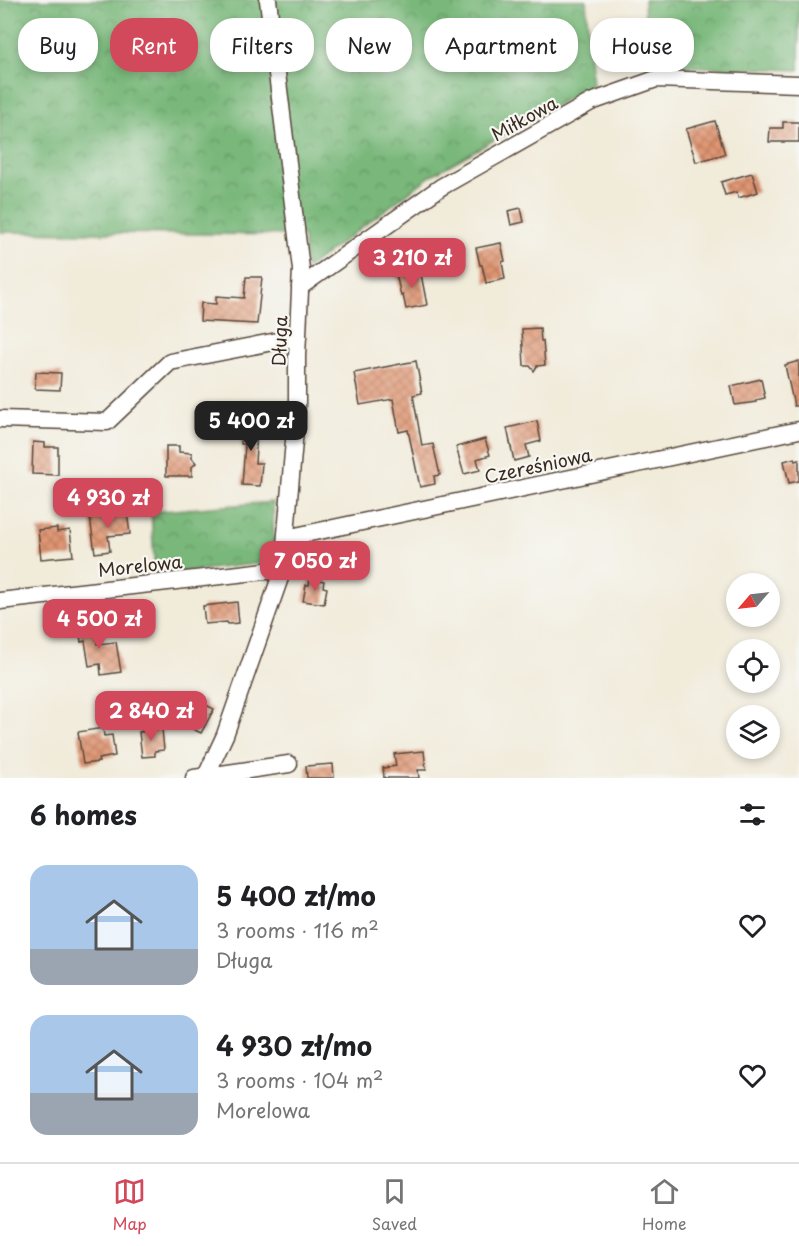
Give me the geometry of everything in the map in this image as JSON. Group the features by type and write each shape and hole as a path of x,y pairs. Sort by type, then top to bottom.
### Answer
{"street":[{"name":"Długa","path":"202,777 225,735 284,569 297,406 301,269 268,0"},
{"name":"Miłkowa","path":"300,287 441,187 591,102 656,79 799,84"},
{"path":"0,419 107,422 170,362 298,337"},
{"name":"Czereśniowa","path":"286,538 799,430"},
{"name":"Morelowa","path":"0,601 284,569"},
{"path":"202,777 290,764"}],"green space":[{"path":"0,0 586,0 592,85 432,175 306,269 303,235 0,232"},
{"path":"644,0 799,0 799,70 694,67 694,18 645,18"},
{"path":"273,502 274,562 155,575 151,512"}],"building":[{"path":"715,121 725,154 696,162 686,129"},
{"path":"783,122 799,122 799,142 769,142 770,128 783,128"},
{"path":"752,173 758,192 738,198 737,192 725,195 721,182"},
{"path":"521,208 524,222 511,225 508,211"},
{"path":"501,243 505,261 502,262 505,279 486,283 476,248"},
{"path":"420,269 427,305 406,309 396,274"},
{"path":"246,277 262,277 257,324 200,321 201,303 216,304 216,296 244,298"},
{"path":"540,328 545,365 537,366 534,371 530,366 524,366 522,329"},
{"path":"416,361 422,393 413,395 422,446 433,444 440,475 434,476 435,484 420,487 408,430 399,432 393,399 360,405 354,373"},
{"path":"799,361 799,406 794,406 785,365"},
{"path":"36,372 61,373 60,390 35,389"},
{"path":"761,379 765,398 756,400 756,402 735,405 731,386"},
{"path":"243,415 258,416 255,463 262,463 260,486 242,485 245,444 241,444"},
{"path":"537,421 541,441 526,445 529,457 514,461 507,428"},
{"path":"485,439 490,455 477,459 480,470 464,474 456,447"},
{"path":"33,442 45,443 45,447 58,447 58,475 32,474"},
{"path":"166,446 179,446 179,452 192,453 192,458 196,463 192,467 192,476 166,476"},
{"path":"795,458 795,461 799,460 799,481 789,483 784,461"},
{"path":"127,512 130,534 108,536 110,551 95,553 90,517"},
{"path":"57,528 57,532 70,530 73,556 41,559 38,530"},
{"path":"310,578 324,581 323,587 327,588 324,604 303,601"},
{"path":"237,602 239,623 205,624 203,606"},
{"path":"94,619 97,644 116,642 121,672 101,675 100,664 89,666 85,641 81,642 78,622"},
{"path":"204,700 206,705 214,709 201,733 186,726 197,703"},
{"path":"103,728 104,736 112,735 115,756 98,759 99,762 83,764 78,732"},
{"path":"162,729 164,750 155,751 155,756 142,757 139,732"},
{"path":"424,751 426,770 418,770 419,778 384,778 383,768 396,766 394,754"},
{"path":"333,764 334,778 307,778 306,766"}]}
